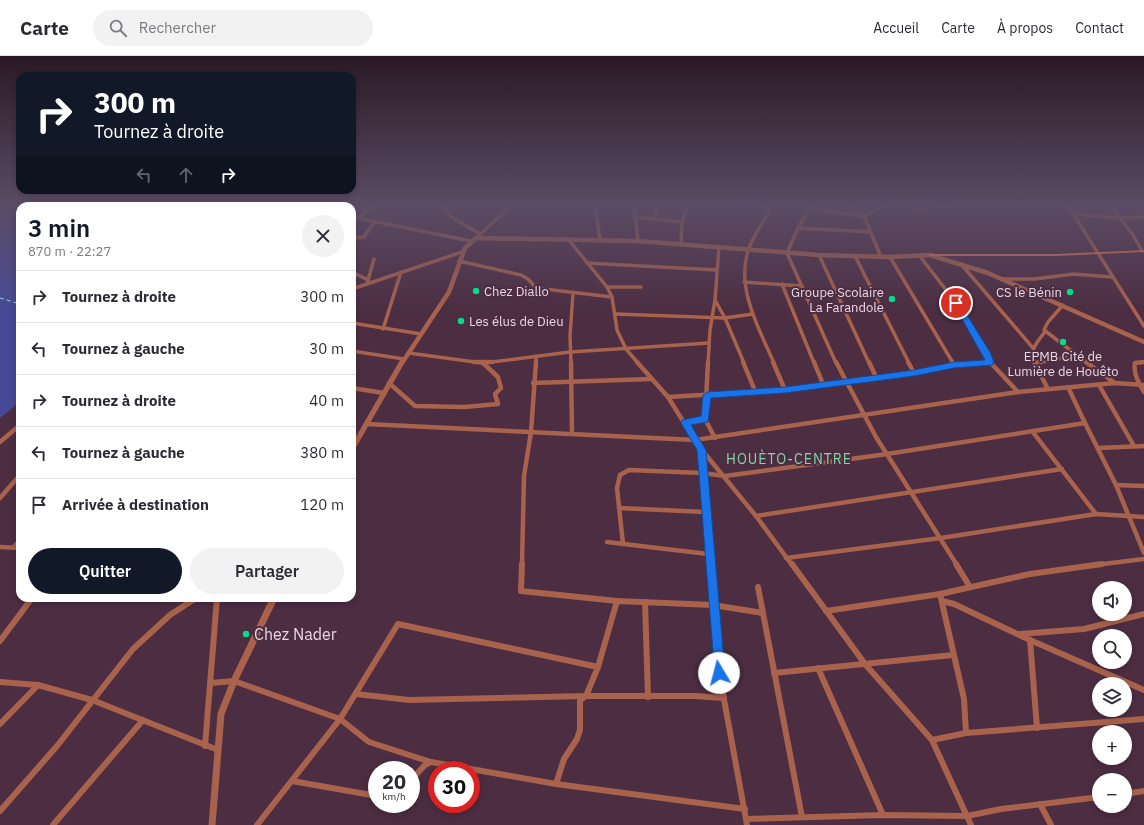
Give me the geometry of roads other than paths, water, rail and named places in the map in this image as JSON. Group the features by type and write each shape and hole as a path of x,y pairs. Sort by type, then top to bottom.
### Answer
{"main road":[{"path":"930,255 1035,255 1143,251"}],"street":[{"path":"356,442 404,359 453,285 462,252 471,241 465,240"},
{"path":"569,240 607,287 612,297 616,314 617,330 626,349 668,397 701,450 725,476 756,516 865,664 932,740 971,825"},
{"path":"596,240 638,241 819,255 890,257 930,255 961,264 1002,279 1144,342"},
{"path":"681,240 681,245"},
{"path":"754,240 748,250 743,274 744,282 753,314 785,390"},
{"path":"793,240 788,253 846,381 864,416 970,587"},
{"path":"875,240 881,256"},
{"path":"1089,240 1144,326"},
{"path":"1136,240 1143,251"},
{"path":"715,438 705,419 709,343 715,300 719,247"},
{"path":"356,287 367,282 462,252"},
{"path":"819,255 876,377"},
{"path":"918,255 956,303 986,352 990,362 1018,392"},
{"path":"855,256 914,373"},
{"path":"890,257 954,365"},
{"path":"367,282 374,259"},
{"path":"459,261 521,275 528,279 536,288 612,297"},
{"path":"587,263 718,270"},
{"path":"961,264 1033,348"},
{"path":"383,329 401,272"},
{"path":"356,275 367,282"},
{"path":"1002,279 1034,279 1068,275 1112,277"},
{"path":"744,282 802,286"},
{"path":"782,284 823,384"},
{"path":"607,287 642,287"},
{"path":"572,434 572,383 570,352 573,293"},
{"path":"715,300 725,318 756,393"},
{"path":"1048,389 1032,357 1033,348 1045,332 1044,330 1048,322 1063,305"},
{"path":"616,314 725,318 753,314"},
{"path":"356,324 421,334"},
{"path":"1045,332 1115,382"},
{"path":"409,353 483,363 570,352 709,343"},
{"path":"356,352 404,359"},
{"path":"1035,363 1078,355"},
{"path":"536,356 533,383 531,432 524,476 521,591 617,601 713,605 763,613"},
{"path":"668,397 756,393 785,390 914,373 954,365 990,362"},
{"path":"1144,362 1134,364 1135,374 1142,385 1144,392"},
{"path":"390,383 415,406 457,407 498,404 495,394 501,388 502,382 483,363"},
{"path":"533,383 572,383 602,379 651,379"},
{"path":"367,424 696,440 1018,392 1115,382 1142,385"},
{"path":"1099,384 1134,446"},
{"path":"1068,387 1116,485 1144,553"},
{"path":"356,389 384,393"},
{"path":"685,423 705,419"},
{"path":"623,544 617,488 620,475 628,470 702,473 725,476 887,454 1085,423"},
{"path":"0,442 16,428"},
{"path":"1032,431 1096,514"},
{"path":"1098,448 1144,446"},
{"path":"701,450 717,661 747,822 802,817 883,815 967,816 1040,804 1092,798"},
{"path":"756,516 912,494 1062,469"},
{"path":"0,498 16,480"},
{"path":"1116,485 1144,486"},
{"path":"619,508 705,512"},
{"path":"786,558 941,538 1096,514 1144,517"},
{"path":"607,542 708,554"},
{"path":"0,547 16,548"},
{"path":"826,612 940,594 1035,573 1144,559"},
{"path":"758,587 802,817"},
{"path":"940,594 964,699 966,733"},
{"path":"556,784 564,759 577,739 580,730 580,700 586,696 598,667 617,601"},
{"path":"942,601 954,604 1030,640 1144,690"},
{"path":"0,641 29,602"},
{"path":"0,812 57,746 133,649 151,631 191,602"},
{"path":"206,746 218,602"},
{"path":"212,825 221,714 234,681 272,602"},
{"path":"645,602 648,697"},
{"path":"1020,634 1084,629 1144,614"},
{"path":"257,825 340,719 398,624 598,667"},
{"path":"1030,640 1037,728"},
{"path":"774,673 953,656"},
{"path":"818,668 883,815"},
{"path":"210,683 234,681 340,719 369,742 428,761"},
{"path":"0,682 38,685 92,700 218,750"},
{"path":"0,724 38,685"},
{"path":"356,694 409,700 586,696 695,696 724,698"},
{"path":"932,740 966,733 1144,719"},
{"path":"52,825 144,720"},
{"path":"420,770 428,764"},
{"path":"480,771 556,784 745,809"},
{"path":"292,781 368,794"},
{"path":"1132,793 1144,791"},
{"path":"1040,804 1051,825"}],"place":[{"name":"Chez Diallo","path":"476,291"},
{"name":"CS le Bénin","path":"1070,292"},
{"name":"Groupe Scolaire La Farandole","path":"892,299"},
{"name":"Les élus de Dieu","path":"461,321"},
{"name":"EPMB Cité de Lumière de Houêto","path":"1063,342"},
{"name":"Chez Nader","path":"246,634"}],"district":[{"name":"HOUÈTO-CENTRE","path":"789,459"}]}
